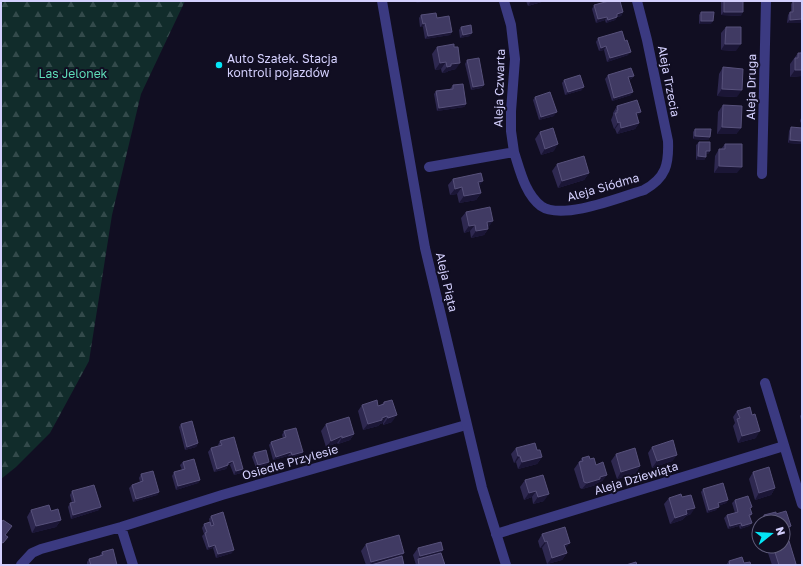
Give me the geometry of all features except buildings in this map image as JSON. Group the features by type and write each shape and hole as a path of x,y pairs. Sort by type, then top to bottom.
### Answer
{"street":[{"name":"Aleja Piąta","path":"382,1 425,248 466,426 482,488 506,565"},
{"name":"Aleja Czwarta","path":"504,1 511,25 515,59 511,118 514,152"},
{"name":"Aleja Trzecia","path":"637,1 647,40 668,141 667,166"},
{"name":"Aleja Druga","path":"762,174 766,1"},
{"name":"Aleja Siódma","path":"514,152 523,179 536,202 542,207 558,211 575,210 644,190 658,180 664,173 667,166"},
{"path":"429,167 514,152"},
{"path":"765,383 802,504"},
{"name":"Osiedle Przylesie","path":"21,565 32,553 41,549 222,495 466,426"},
{"name":"Aleja Dziewiąta","path":"496,534 784,446"},
{"path":"121,526 133,565"}],"green space":[{"name":"Las Jelonek","path":"1,1 185,1 141,94 112,215 89,361 50,433 16,467 1,479"}],"place":[{"name":"Auto Szałek. Stacja kontroli pojazdów","path":"219,65"}]}
